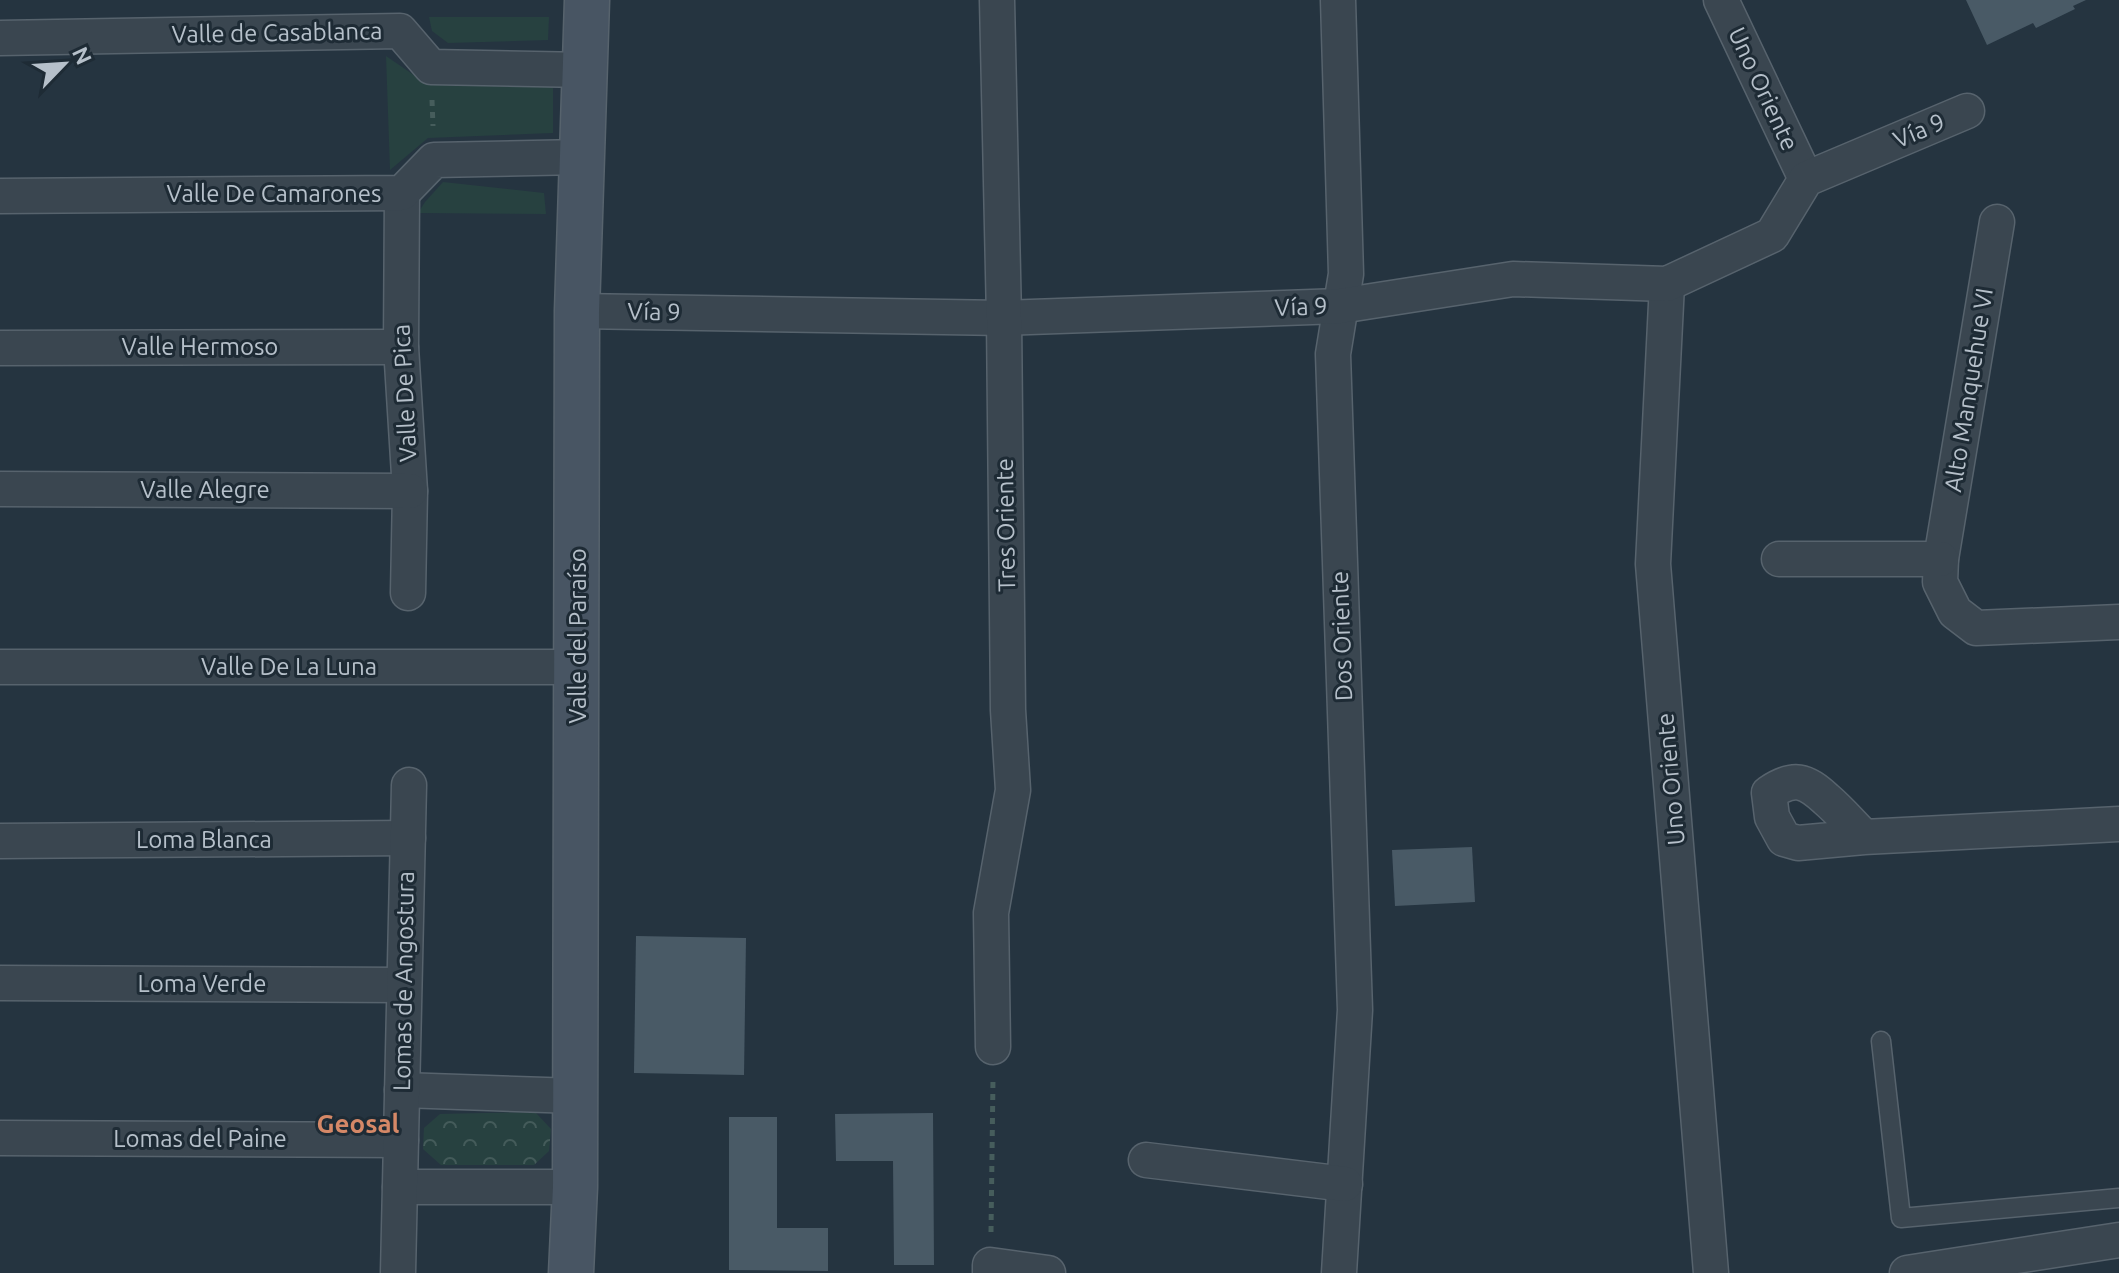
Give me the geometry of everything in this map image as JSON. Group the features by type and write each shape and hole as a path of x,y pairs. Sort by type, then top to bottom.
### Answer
{"street":[{"name":"Valle del Paraíso","path":"571,1273 576,1096 577,311 587,0"},
{"name":"Tres Oriente","path":"993,1047 991,913 1013,790 1008,710 997,0"},
{"name":"Dos Oriente","path":"1338,0 1346,274 1333,354 1355,1010 1339,1273"},
{"name":"Uno Oriente","path":"1721,0 1806,179"},
{"name":"Valle de Casablanca","path":"0,38 401,16 431,67"},
{"path":"431,67 586,70"},
{"name":"Vía 9","path":"577,311 1004,318 1340,306 1513,279 1667,284 1772,235 1806,179 1967,111"},
{"path":"434,160 583,157"},
{"name":"Valle De Camarones","path":"0,196 402,193 434,160"},
{"name":"Valle De Pica","path":"402,193 401,347 410,491 408,593"},
{"name":"Alto Manquehue VI","path":"1997,222 1941,559 1940,582 1955,612 1976,628 2119,622"},
{"name":"Uno Oriente","path":"1667,284 1653,564 1711,1273"},
{"name":"Valle Hermoso","path":"0,348 401,347"},
{"name":"Valle Alegre","path":"0,489 410,491"},
{"path":"1779,559 1941,559"},
{"name":"Valle De La Luna","path":"0,667 578,667"},
{"name":"Lomas de Angostura","path":"398,1273 409,785"},
{"path":"1864,837 2119,824"},
{"name":"Loma Blanca","path":"0,841 408,838"},
{"name":"Loma Verde","path":"0,983 404,985"},
{"path":"402,1090 576,1096"},
{"name":"Lomas del Paine","path":"0,1138 401,1140"},
{"path":"1146,1160 1345,1184"},
{"path":"400,1187 575,1187"},
{"path":"1907,1273 2119,1240"},
{"path":"990,1269 1048,1273"}],"lane":[{"path":"1881,1041 1901,1218 2119,1198"}],"path":[{"path":"431,67 434,160"},
{"path":"990,1269 993,1047"}],"green space":[{"path":"429,17 549,17 548,40 448,43 432,31"},
{"path":"386,56 427,84 553,85 553,133 428,138 390,170"},
{"path":"443,182 544,193 546,214 418,213"},
{"path":"535,1112 551,1129 549,1151 534,1165 441,1165 423,1149 424,1128 440,1114"}],"building":[{"path":"1966,0 2086,0 2073,6 2075,9 2036,28 2033,23 1987,45"},
{"path":"1472,847 1475,902 1395,906 1392,850"},
{"path":"636,936 746,938 744,1075 634,1073"},
{"path":"933,1113 934,1265 894,1265 893,1161 836,1161 835,1114"},
{"path":"729,1117 777,1117 777,1228 828,1228 828,1271 729,1270"}],"district":[{"name":"Geosal","path":"358,1124"}]}
